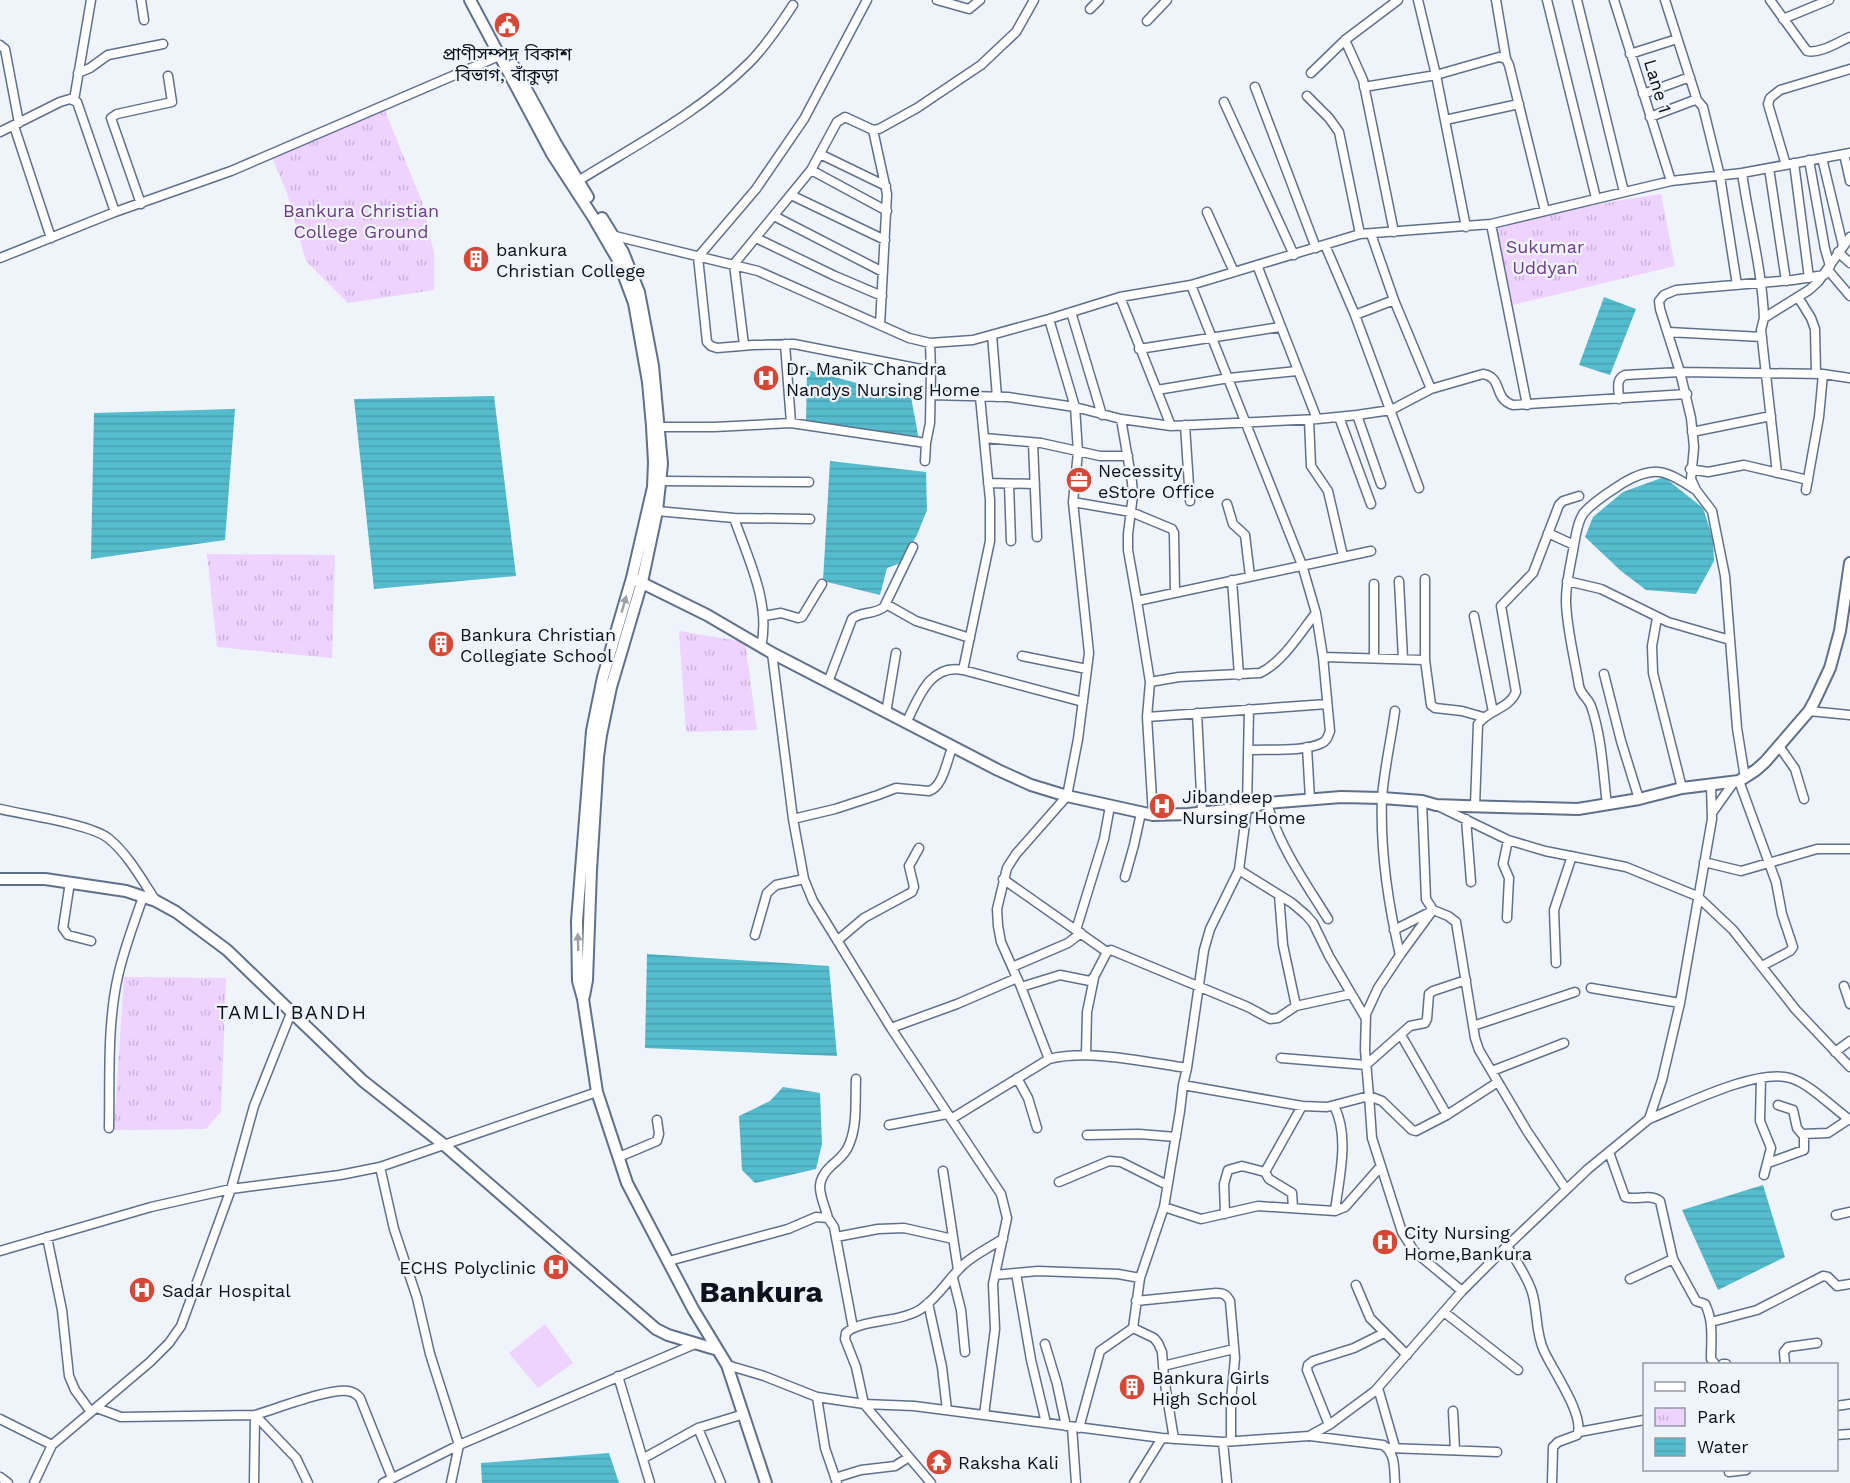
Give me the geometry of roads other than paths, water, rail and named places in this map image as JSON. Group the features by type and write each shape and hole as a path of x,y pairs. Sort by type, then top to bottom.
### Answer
{"street":[{"path":"74,100 91,0"},
{"path":"141,0 144,20"},
{"path":"470,0 608,234 758,271 909,338 930,343 974,339 1120,297 1191,285 1360,234 1491,224 1671,181 1742,173 1847,153 1850,181"},
{"path":"477,0 552,154 629,264 639,292 653,366 661,481 657,511 637,580 611,687 600,746 591,870 587,980 583,999 597,1092 627,1183 693,1309 727,1365 766,1483"},
{"path":"867,0 804,119 756,189 698,257 707,342 717,348 785,344 931,371"},
{"path":"937,0 969,9 980,0"},
{"path":"744,345 734,264 811,170 837,122 841,118 851,119 867,129 879,129 917,108 981,65 1016,32 1026,18 1034,0"},
{"path":"1090,9 1099,0"},
{"path":"1147,21 1167,0"},
{"path":"1311,74 1345,40 1398,0"},
{"path":"1418,0 1436,75 1466,227"},
{"path":"1496,0 1506,59 1545,211"},
{"path":"1547,0 1596,198"},
{"path":"1577,0 1624,192"},
{"name":"Lane 1","path":"1614,0 1671,181"},
{"path":"1665,0 1697,100 1704,107 1720,176 1737,285"},
{"path":"1770,0 1803,46 1812,52 1850,37"},
{"path":"1783,19 1829,0"},
{"path":"578,182 658,132 723,86 750,63 773,36 793,5"},
{"path":"1630,54 1677,39"},
{"path":"1345,40 1356,61 1364,87 1394,232"},
{"path":"78,73 90,68 108,55 163,44"},
{"path":"0,45 5,49 16,124 51,238"},
{"path":"0,258 115,212 231,171 503,54"},
{"path":"1364,87 1436,75 1499,57 1506,59"},
{"path":"1809,278 1790,164 1768,104 1770,98 1780,90 1850,69"},
{"path":"141,204 111,118 117,114 172,102 168,76"},
{"path":"1642,94 1690,77"},
{"path":"1255,87 1316,248"},
{"path":"1307,96 1329,118 1339,132 1360,234"},
{"path":"0,132 60,102 74,100 80,105 115,212"},
{"path":"1650,117 1697,100"},
{"path":"1224,102 1294,255"},
{"path":"1445,120 1519,104"},
{"path":"873,130 886,186 887,211 880,325"},
{"path":"820,154 886,186"},
{"path":"1822,158 1840,249 1850,263"},
{"path":"1809,160 1827,270 1850,296"},
{"path":"1769,168 1786,281"},
{"path":"811,170 887,211"},
{"path":"1742,173 1750,230 1762,283 1764,318 1761,330 1777,473"},
{"path":"791,195 885,240"},
{"path":"1207,212 1234,272"},
{"path":"774,216 884,272"},
{"path":"1491,224 1527,405"},
{"path":"1371,234 1394,300 1431,389"},
{"path":"1764,318 1809,290 1827,270 1850,237"},
{"path":"756,238 882,296"},
{"path":"1325,245 1355,315 1419,488"},
{"path":"1257,265 1313,420 1311,465 1328,491 1343,556"},
{"path":"1696,490 1690,470 1694,447 1687,394 1659,301 1664,295 1676,290 1809,278 1827,270"},
{"path":"1191,285 1302,565 1316,613 1323,657 1330,731 1324,743 1307,747 1248,750"},
{"path":"1120,297 1171,426"},
{"path":"1797,297 1811,318 1815,329 1819,374 1819,417 1806,490"},
{"path":"1355,315 1394,300"},
{"path":"1071,312 1102,415"},
{"path":"1049,319 1075,407 1078,452 1073,502 1089,642 1087,669 1078,739 1067,796 1016,854 1007,868 997,909 1002,942 1049,1059"},
{"path":"1140,349 1280,327"},
{"path":"1668,332 1762,337"},
{"path":"992,335 997,397"},
{"path":"925,461 930,423 930,343"},
{"path":"785,344 791,423"},
{"path":"1156,390 1229,378 1297,371"},
{"path":"1619,399 1618,381 1625,375 1680,372 1819,374 1850,378"},
{"path":"931,395 997,397 1075,407 1120,419 1171,426 1357,416 1391,410 1431,389 1483,374 1490,375 1496,381 1500,398 1512,405 1687,394"},
{"path":"963,670 990,541 988,483 980,397"},
{"path":"1357,416 1381,484"},
{"path":"1692,432 1771,416"},
{"path":"1339,417 1371,504"},
{"path":"1120,419 1133,495 1128,550 1150,682 1147,717 1153,815"},
{"path":"656,427 791,423 926,443"},
{"path":"1185,425 1190,501"},
{"path":"637,580 653,487 656,427"},
{"path":"984,438 1033,443 1112,457 1128,456"},
{"path":"1033,443 1037,537"},
{"path":"1690,470 1708,472 1744,465 1808,480"},
{"path":"1607,805 1600,747 1592,709 1590,703 1580,692 1566,603 1567,581 1582,515 1632,478 1654,471 1663,471 1673,474 1696,490 1706,501 1716,522 1728,594 1739,780 1769,863 1793,947 1790,951 1762,966"},
{"path":"661,481 809,482"},
{"path":"988,483 1035,484"},
{"path":"1009,484 1011,541"},
{"path":"1475,806 1477,730 1483,717 1509,703 1516,692 1502,606 1533,573 1559,505 1563,501 1579,496"},
{"path":"1073,502 1131,512 1166,525 1174,533 1175,592"},
{"path":"1227,504 1233,524 1245,535 1250,576"},
{"path":"657,511 734,518 810,519"},
{"path":"734,518 758,586 764,616 761,647"},
{"path":"1548,533 1574,545"},
{"path":"828,682 852,619 855,616 880,610 886,604 913,548"},
{"path":"1137,601 1371,551"},
{"path":"1712,813 1739,780 1756,770 1809,711 1821,689 1835,649 1850,563"},
{"path":"1425,579 1425,660 1431,705 1435,708 1462,711 1483,717"},
{"path":"637,580 707,615 772,653 952,748 1031,785 1067,796 1153,815 1202,813 1310,799 1382,798 1422,801 1436,805 1508,840 1626,867 1697,896 1733,930 1796,1010 1850,1066"},
{"path":"1232,580 1239,675"},
{"path":"1399,581 1403,659"},
{"path":"1567,581 1601,589 1657,618 1730,640"},
{"path":"764,616 781,613 802,617 822,584"},
{"path":"1374,584 1374,657"},
{"path":"886,604 916,621 970,638"},
{"path":"1150,682 1179,677 1260,673 1267,670 1293,643 1316,613"},
{"path":"1474,616 1493,712"},
{"path":"1657,618 1652,646 1653,673 1682,788"},
{"path":"772,653 793,819 804,879 813,901 891,1028 1001,1194 1007,1218 993,1284 995,1329 984,1415"},
{"path":"886,713 896,653"},
{"path":"1022,656 1087,669"},
{"path":"1323,657 1425,660"},
{"path":"906,723 926,683 945,670 954,668 1083,702"},
{"path":"1604,674 1639,799"},
{"path":"1147,717 1327,704"},
{"path":"1072,1427 1100,1351 1133,1328 1140,1278 1164,1207 1204,950 1210,929 1239,870 1247,808 1249,709"},
{"path":"1395,711 1382,798 1384,860 1400,955"},
{"path":"1809,711 1850,715"},
{"path":"1197,713 1202,813"},
{"path":"1779,746 1795,769 1804,799"},
{"path":"1307,747 1310,799"},
{"path":"793,819 835,809 896,788 934,790 939,784 952,748"},
{"path":"1436,805 1578,809 1639,799 1682,788 1739,780"},
{"path":"1649,1119 1662,1080 1680,1003 1712,813 1711,785"},
{"path":"1422,801 1426,899 1433,910 1456,922 1479,1050 1566,1189"},
{"path":"1267,803 1281,841 1328,920"},
{"path":"1012,967 1068,943 1078,931 1104,839 1110,806"},
{"path":"0,809 81,827 107,837 156,901"},
{"path":"1125,877 1141,813"},
{"path":"1466,819 1471,882"},
{"path":"1507,918 1509,878 1503,864 1508,840"},
{"path":"838,940 864,918 912,892 914,888 909,866 919,848"},
{"path":"1704,862 1741,871 1817,849 1850,849"},
{"path":"1556,963 1554,910 1572,856"},
{"path":"1239,870 1299,908 1312,923 1365,1017"},
{"path":"0,879 45,879 126,891 156,901 176,912 227,950 363,1081 444,1144 656,1329 718,1350"},
{"path":"755,935 766,893 776,885 804,879"},
{"path":"1003,879 1107,952"},
{"path":"70,882 63,928 68,935 91,941"},
{"path":"1279,895 1283,945 1296,1006"},
{"path":"109,1128 110,1039 116,987 126,946 143,897"},
{"path":"1394,930 1433,910"},
{"path":"1433,910 1378,988 1365,1017 1366,1065 1372,1138 1402,1232 1408,1245 1462,1291"},
{"path":"1086,1055 1087,1012 1094,977 1107,952 1111,950 1248,1007 1270,1019 1278,1018 1296,1006 1351,994"},
{"path":"1022,987 1060,975 1086,982 1094,977"},
{"path":"891,1028 957,1004 1017,978"},
{"path":"1281,1058 1366,1065 1410,1026 1425,1023 1430,994 1433,991 1466,980"},
{"path":"1844,986 1850,1004"},
{"path":"1591,988 1680,1003"},
{"path":"1473,1026 1575,992"},
{"path":"34,1483 52,1445 62,1434 150,1362 169,1343 181,1326 231,1189 254,1106 291,1013"},
{"path":"1401,1035 1447,1115"},
{"path":"1835,1052 1850,1041"},
{"path":"1492,1071 1564,1043"},
{"path":"889,1125 949,1117 1049,1059 1064,1055 1086,1055 1187,1068"},
{"path":"1309,1436 1329,1425 1378,1388 1462,1291 1507,1246 1566,1189 1649,1119 1731,1086 1778,1076 1801,1082 1849,1120 1828,1133 1804,1134"},
{"path":"1017,1078 1028,1098 1037,1128"},
{"path":"1761,1078 1760,1121 1771,1148 1764,1175"},
{"path":"853,1328 834,1227 828,1218 821,1195 820,1181 822,1175 842,1156 851,1139 855,1115 856,1079"},
{"path":"1183,1085 1302,1106 1334,1106 1369,1096 1382,1101 1412,1130 1419,1130 1498,1082"},
{"path":"0,1251 143,1208 231,1189 340,1175 380,1167 597,1092"},
{"path":"1768,1163 1803,1152 1806,1146 1804,1134 1797,1128 1793,1110 1778,1105"},
{"path":"1265,1172 1302,1106"},
{"path":"1334,1106 1341,1123 1342,1135 1335,1211"},
{"path":"619,1157 657,1141 659,1134 657,1120"},
{"path":"1087,1135 1139,1134 1176,1137"},
{"path":"1609,1152 1625,1197 1630,1199 1653,1197 1659,1201 1673,1260 1696,1301 1706,1305 1712,1322 1711,1359 1714,1363"},
{"path":"1059,1182 1114,1161 1121,1162 1167,1185"},
{"path":"1225,1214 1224,1184 1228,1170 1242,1166 1265,1172 1269,1179 1292,1193 1293,1208"},
{"path":"1164,1207 1201,1219 1258,1206 1335,1211 1345,1207 1381,1166"},
{"path":"380,1167 394,1229 417,1298 430,1354 459,1445 451,1483"},
{"path":"943,1171 965,1352"},
{"path":"1836,1215 1850,1212"},
{"path":"669,1261 788,1229 816,1217 828,1218"},
{"path":"836,1237 878,1229 898,1228 953,1239"},
{"path":"47,1236 62,1310 69,1376 75,1390 94,1410 121,1417 255,1415 307,1399 350,1391 360,1398 392,1478"},
{"path":"931,1483 864,1404 856,1367 845,1339 846,1333 853,1328 902,1318 921,1309 966,1262 1003,1239"},
{"path":"1507,1246 1531,1290 1541,1344 1580,1424 1579,1432 1575,1437 1558,1442 1552,1447 1552,1483"},
{"path":"1630,1279 1673,1260"},
{"path":"995,1275 1038,1271 1118,1274 1140,1278"},
{"path":"1016,1273 1031,1360 1046,1423"},
{"path":"1712,1322 1757,1310 1823,1276 1828,1277 1837,1286 1850,1284"},
{"path":"1356,1285 1365,1308 1384,1334 1407,1354"},
{"path":"1136,1301 1223,1293 1230,1301 1234,1348 1227,1442 1227,1483"},
{"path":"928,1303 942,1367 947,1410"},
{"path":"1444,1312 1518,1370"},
{"path":"1133,1328 1158,1343 1162,1352 1174,1439"},
{"path":"1329,1425 1307,1370 1308,1365 1313,1361 1354,1348 1384,1334"},
{"path":"1785,1363 1784,1352 1788,1347 1817,1343"},
{"path":"382,1483 459,1445 695,1344"},
{"path":"1045,1344 1072,1427 1076,1483"},
{"path":"1163,1366 1234,1348"},
{"path":"727,1365 764,1376 817,1397 864,1404 947,1410 1162,1438 1227,1442 1309,1436 1377,1443 1392,1448 1497,1452"},
{"path":"618,1376 650,1483"},
{"path":"1378,1388 1392,1448 1395,1483"},
{"path":"817,1397 825,1448 836,1480 861,1470 895,1466 909,1457"},
{"path":"1453,1411 1455,1450"},
{"path":"644,1458 698,1428 744,1413"},
{"path":"254,1483 255,1415"},
{"path":"255,1415 296,1458 308,1483"},
{"path":"0,1419 52,1445"},
{"path":"1579,1432 1643,1420"},
{"path":"698,1428 721,1483"},
{"path":"1134,1483 1162,1438"},
{"path":"1729,1472 1738,1471"},
{"path":"0,1477 8,1483"}],"water":[{"path":"1604,297 1636,309 1610,375 1579,365"},
{"path":"807,370 911,397 919,440 806,422"},
{"path":"494,396 516,576 374,589 354,399"},
{"path":"235,409 225,540 91,559 94,413"},
{"path":"830,461 926,472 927,510 917,535 901,563 887,568 880,595 823,581"},
{"path":"1664,477 1703,508 1713,539 1714,561 1696,594 1646,590 1621,571 1585,537 1593,517 1623,492"},
{"path":"647,954 829,966 837,1056 645,1048"},
{"path":"783,1087 820,1093 822,1144 816,1169 755,1183 742,1170 739,1116 770,1101"},
{"path":"1763,1185 1785,1257 1718,1290 1682,1210"},
{"path":"609,1453 619,1483 482,1483 481,1463"}],"place":[{"name":"প্রাণীসম্পদ বিকাশ বিভাগ, বাঁকুড়া","path":"507,25"},
{"name":"bankura Christian College","path":"476,259"},
{"name":"Dr. Manik Chandra Nandys Nursing Home","path":"766,378"},
{"name":"Necessity eStore Office","path":"1079,480"},
{"name":"Bankura Christian Collegiate School","path":"441,644"},
{"name":"Jibandeep Nursing Home","path":"1162,806"},
{"name":"City Nursing Home,Bankura","path":"1385,1242"},
{"name":"ECHS Polyclinic","path":"556,1267"},
{"name":"Sadar Hospital","path":"142,1290"},
{"name":"Bankura Girls High School","path":"1132,1387"},
{"name":"Raksha Kali","path":"939,1462"}],"district":[{"name":"TAMLI BANDH","path":"292,1012"},
{"name":"Bankura","path":"761,1291"}],"park label":[{"name":"Bankura Christian College Ground","path":"361,220"},
{"name":"Sukumar Uddyan","path":"1545,256"}]}
